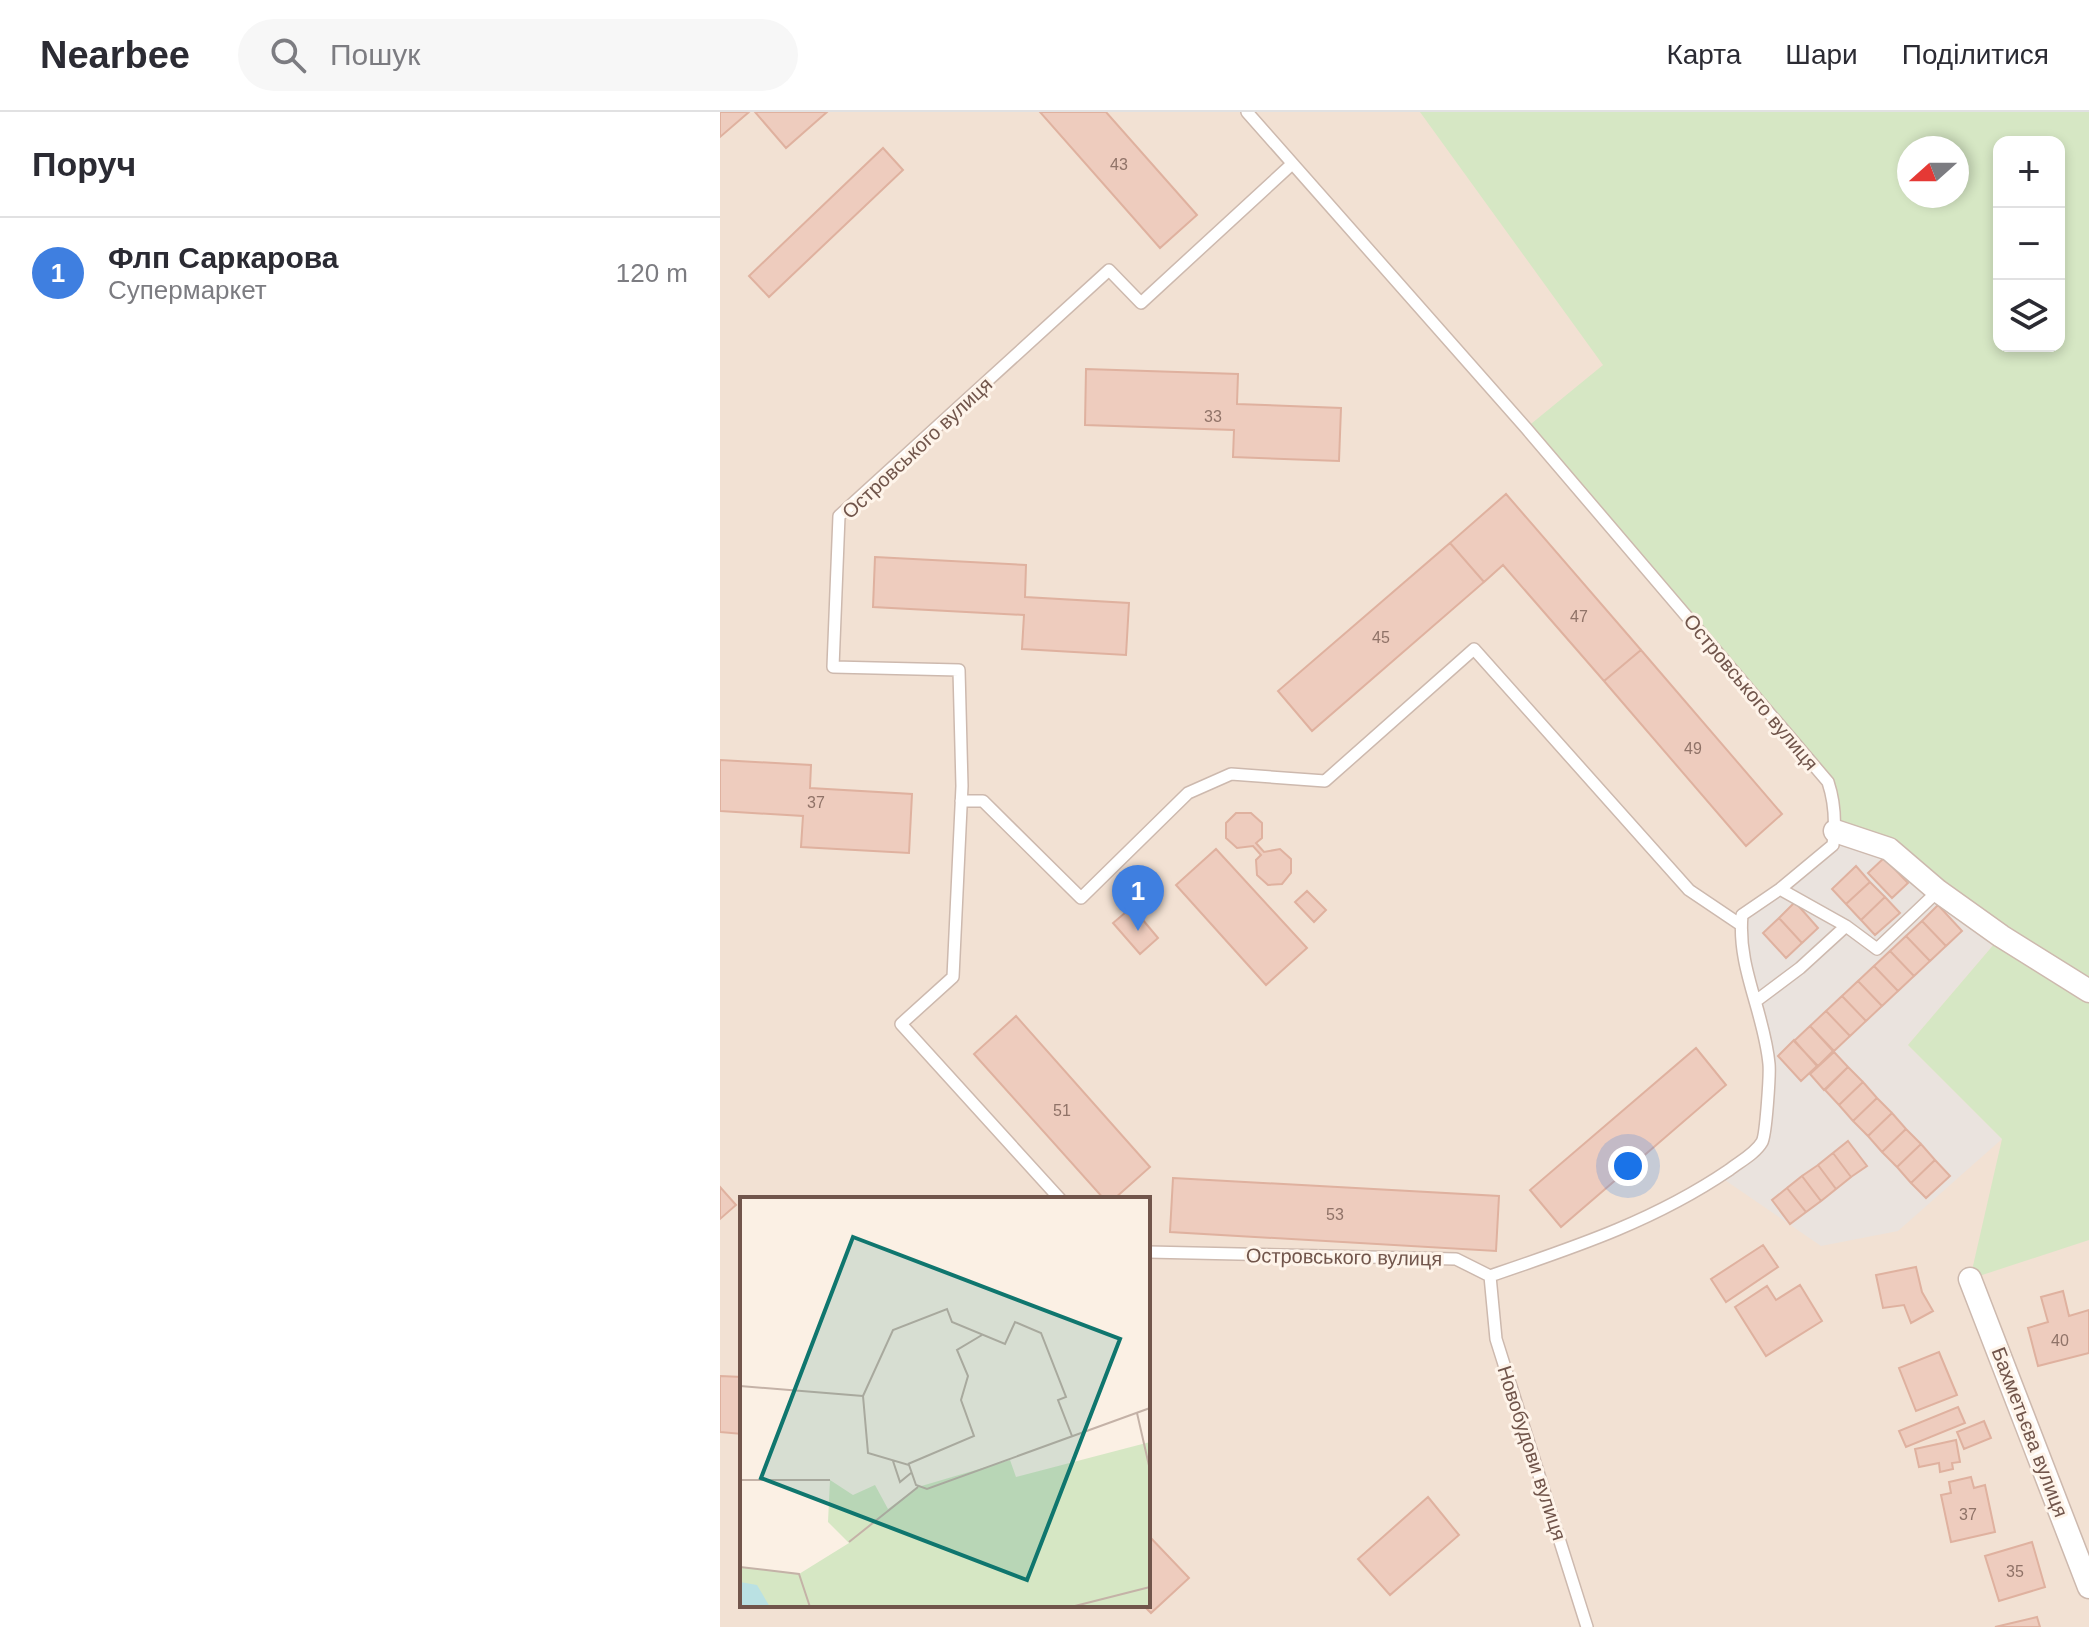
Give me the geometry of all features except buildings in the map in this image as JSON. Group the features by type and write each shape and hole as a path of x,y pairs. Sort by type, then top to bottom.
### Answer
{"street":[{"path":"1835,831 1889,849 1938,891 2001,936 2089,991"},
{"name":"Бахметьєва вулиця","path":"1970,1279 2089,1587"}],"lane":[{"name":"Островського вулиця","path":"1247,112 1526,428 1828,782 1834,803 1835,831"},
{"name":"Островського вулиця","path":"1058,1197 901,1024 953,977 961,801 959,670 833,667 839,516 1109,270 1141,303 1292,164"},
{"path":"961,801 983,801 1081,898 1188,793 1231,774 1325,781 1474,649 1689,890 1741,925"},
{"path":"1490,1276 1616,1232 1665,1209 1728,1170 1763,1141 1769,1068 1764,1025 1740,943 1742,915 1780,889 1833,845 1835,831"},
{"path":"1780,889 1846,926 1877,949 1938,891"},
{"path":"1756,1001 1800,968 1846,926"},
{"name":"Островського вулиця","path":"1150,1252 1456,1259 1490,1276"},
{"name":"Новобудови вулиця","path":"1490,1276 1496,1339 1587,1627"}],"shaded area":[{"path":"720,112 2089,112 2089,1627 720,1627"},
{"path":"1835,831 1889,849 2001,936 1908,1045 2002,1139 1898,1231 1821,1246 1719,1176 1763,1141 1769,1068 1749,979 1742,915 1832,845"}],"green space":[{"path":"1420,112 2089,112 2089,1240 1970,1279 2002,1139 1908,1045 2001,936 1889,849 1835,831 1828,782 1526,428 1603,365"}],"place":[{"name":"Флп Саркарова","path":"1138,931"}]}
